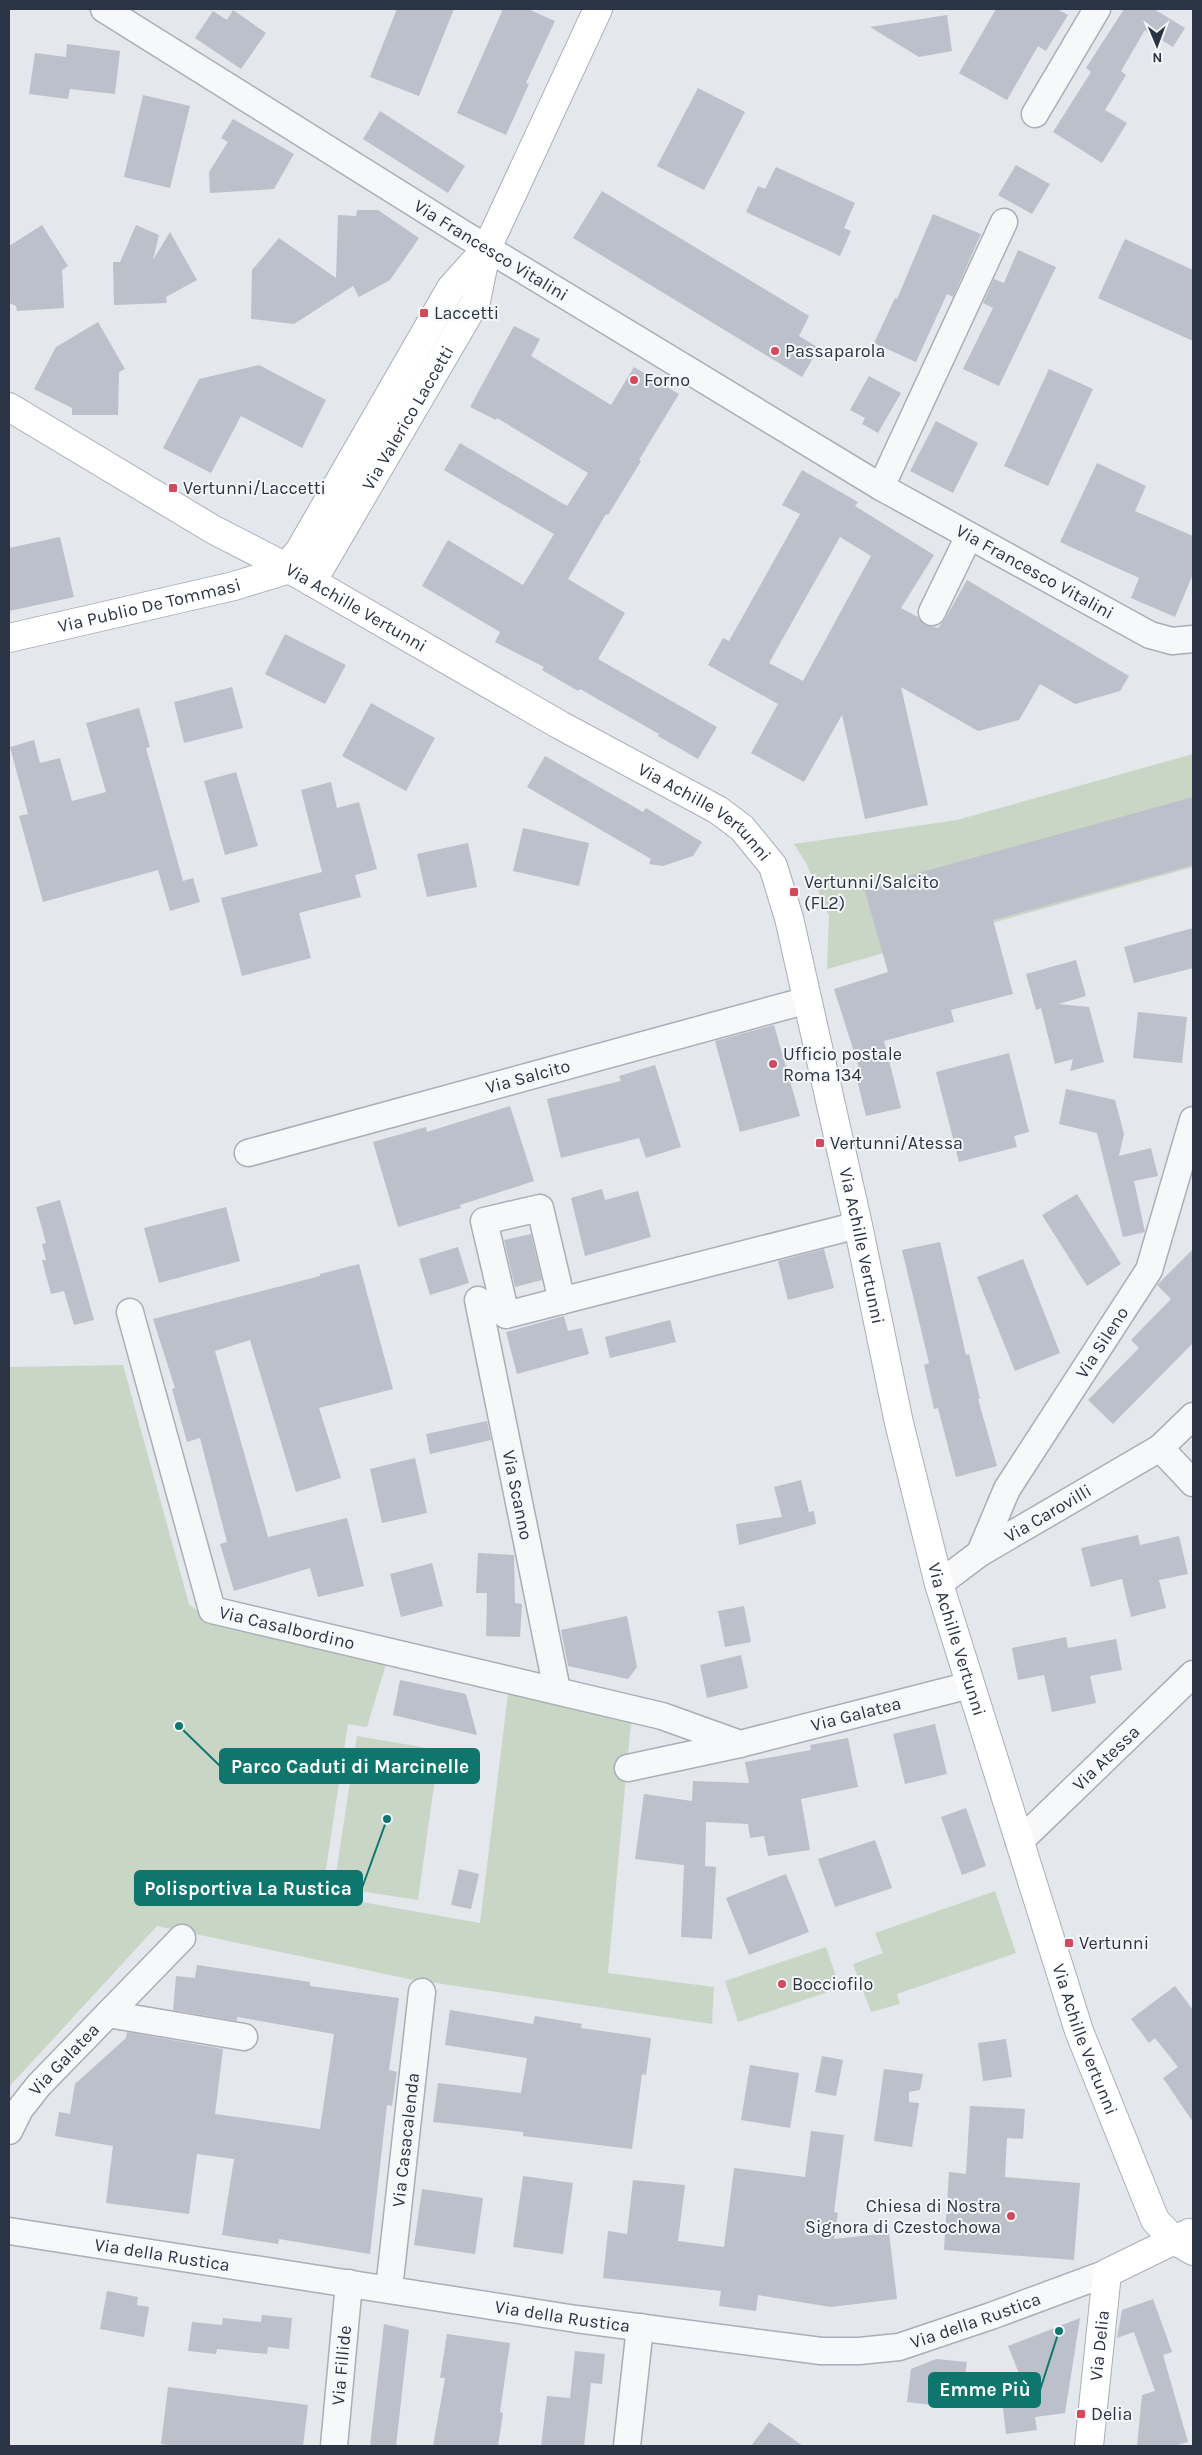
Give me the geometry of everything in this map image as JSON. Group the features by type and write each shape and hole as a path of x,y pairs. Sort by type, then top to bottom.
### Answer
{"street":[{"name":"Via Francesco Vitalini","path":"104,9 487,248 881,487 1150,635 1172,641 1193,639"},
{"name":"Via Valerico Laccetti","path":"312,582 476,301 487,248 598,9"},
{"path":"1035,114 1097,9"},
{"path":"881,487 1004,222"},
{"name":"Via Valerico Laccetti","path":"288,568 451,288 487,248"},
{"path":"451,288 460,286 468,288 473,291 476,301"},
{"name":"Via Achille Vertunni","path":"9,407 214,530 288,568 560,725 732,819 763,851 778,878 808,1000 858,1225 899,1423 939,1584 1079,2031 1112,2119 1155,2220 1187,2241"},
{"path":"352,460 354,470 361,476 376,474"},
{"path":"932,612 969,536"},
{"name":"Via Publio De Tommasi","path":"9,638 234,586 288,568"},
{"name":"Via Salcito","path":"248,1153 808,1000"},
{"name":"Via Sileno","path":"980,1553 1007,1489 1149,1270 1193,1120"},
{"path":"562,1301 858,1225"},
{"name":"Via Scanno","path":"478,1300 557,1690"},
{"name":"Via Casalbordino","path":"130,1312 212,1610 662,1716 740,1744"},
{"name":"Via Carovilli","path":"939,1584 980,1553 1160,1448 1193,1416"},
{"path":"1160,1448 1193,1482"},
{"name":"Via Atessa","path":"1019,1842 1193,1674"},
{"name":"Via Galatea","path":"628,1768 740,1744 970,1685"},
{"name":"Via Galatea","path":"9,2131 28,2098 182,1938"},
{"name":"Via Casacalenda","path":"389,2289 422,1992"},
{"name":"Via Galatea","path":"108,2014 244,2037"},
{"name":"Via della Rustica","path":"9,2232 789,2349 832,2352 879,2350 899,2346 982,2319 1107,2273"},
{"path":"1107,2273 1187,2241"},
{"name":"Via Delia","path":"1089,2446 1107,2273"},
{"name":"Via Fillide","path":"334,2446 349,2283"},
{"path":"627,2446 640,2327"}],"green space":[{"path":"1193,754 1193,867 827,969 829,916 806,863 794,844 957,820"},
{"path":"123,1365 189,1604 216,1626 386,1664 367,1727 348,1724 322,1895 480,1923 508,1694 631,1722 608,1973 714,1987 712,2024 409,1979 157,1926 9,2087 9,1367"},
{"path":"357,1736 439,1750 418,1900 334,1887"},
{"path":"995,1891 1016,1953 897,1994 900,2004 871,2012 853,1964 883,1953 875,1933"},
{"name":"Bocciofilo","path":"826,1947 840,1988 738,2022 725,1981"}],"building":[{"path":"397,9 454,9 419,96 370,77"},
{"path":"503,9 528,9 555,21 526,83 529,84 506,135 457,113"},
{"path":"996,9 1057,9 1068,15 1046,51 1038,46 1007,100 959,73"},
{"path":"1124,9 1154,9 1185,28 1173,47 1145,30 1121,71 1126,75 1105,110 1127,123 1102,163 1053,132 1091,72 1086,68"},
{"path":"233,10 266,33 241,69 195,38 213,11 227,20"},
{"path":"947,15 952,51 919,57 870,27"},
{"path":"67,44 120,51 115,94 70,89 68,99 29,94 35,53 66,57"},
{"path":"698,88 745,112 704,190 657,166"},
{"path":"143,95 190,106 170,188 124,177"},
{"path":"380,111 465,166 448,193 363,139"},
{"path":"233,119 294,154 274,189 210,193 209,172 228,142 221,138"},
{"path":"1016,165 1050,184 1032,214 998,195"},
{"path":"776,167 855,203 844,228 851,231 840,256 746,212 758,186 765,189"},
{"path":"602,191 809,316 799,336 819,348 802,377 573,238"},
{"path":"357,210 378,210 419,238 390,280 359,297 353,286 294,324 251,319 252,270 279,238 336,278 338,215 356,216"},
{"path":"933,214 981,234 953,297 947,294 916,362 874,343 895,298 897,299"},
{"path":"42,225 68,266 62,270 64,308 17,311 16,306 9,303 9,246"},
{"path":"136,225 159,235 153,260 170,232 197,280 166,297 167,303 114,305 113,262 120,262"},
{"path":"1125,239 1193,270 1193,341 1098,298"},
{"path":"1018,250 1056,267 999,386 963,369 993,308 983,303 994,279 1004,283"},
{"path":"98,322 125,369 119,372 118,415 72,415 72,408 34,389 56,347"},
{"path":"514,326 540,339 531,356 611,405 634,367 679,394 639,460 641,461 608,515 606,514 568,579 625,613 598,659 717,727 698,759 658,736 659,734 580,689 578,691 542,670 544,667 495,642 500,632 422,586 448,540 523,585 554,534 444,470 460,443 567,506 588,473 497,418 496,420 470,407"},
{"path":"259,365 326,400 302,448 241,416 211,473 163,448 199,379"},
{"path":"1049,369 1093,389 1048,486 1004,466"},
{"path":"869,376 901,393 878,433 862,424 865,418 850,410"},
{"path":"936,421 978,443 953,493 910,471"},
{"path":"1097,463 1146,486 1135,511 1193,536 1193,574 1175,617 1131,598 1139,578 1060,542"},
{"path":"802,470 858,502 855,506 934,555 901,608 918,617 925,625 938,628 967,580 1129,676 1120,691 1075,704 1040,684 1019,720 978,731 901,687 928,805 865,819 842,715 804,782 751,753 778,704 708,665 723,638 729,641 800,514 782,505","holes":["840,537 871,556 803,681 769,663"]},
{"path":"60,537 74,597 9,611 9,548"},
{"path":"285,634 346,665 325,704 265,674"},
{"path":"232,687 243,728 184,743 174,702"},
{"path":"371,703 435,738 406,791 342,756"},
{"path":"139,708 150,747 146,748 183,881 193,878 200,902 170,911 158,870 43,902 19,816 28,814 10,747 34,740 40,763 60,758 72,801 106,792 86,723"},
{"path":"545,756 643,812 646,808 702,842 693,856 663,866 649,864 651,859 527,787"},
{"path":"236,772 258,846 225,855 204,781"},
{"path":"331,782 337,808 359,802 377,869 355,875 361,897 299,913 311,958 242,976 221,898 322,872 301,790"},
{"path":"1193,797 1193,865 993,920 1013,994 951,1010 954,1022 884,1041 901,1108 866,1116 856,1076 861,1074 834,989 888,972 864,888"},
{"path":"523,828 589,843 579,886 513,871"},
{"path":"468,843 477,887 427,897 417,854"},
{"path":"1193,928 1193,968 1134,983 1124,947"},
{"path":"1076,960 1086,996 1058,1004 1089,1007 1104,1062 1070,1071 1073,1059 1055,1064 1041,1008 1036,1010 1026,974"},
{"path":"1138,1012 1187,1017 1182,1063 1133,1058"},
{"path":"774,1025 800,1116 740,1132 715,1041"},
{"path":"1009,1053 1029,1132 1014,1136 1017,1147 959,1162 936,1072"},
{"path":"655,1065 681,1147 646,1158 639,1138 561,1158 547,1099 621,1081 619,1076"},
{"path":"1066,1089 1115,1100 1124,1134 1119,1156 1151,1148 1158,1176 1134,1181 1145,1232 1123,1237 1097,1133 1059,1124"},
{"path":"510,1106 534,1181 460,1205 461,1208 398,1227 373,1142 426,1127 427,1132"},
{"path":"602,1189 605,1200 638,1191 651,1237 585,1256 571,1198"},
{"path":"1077,1194 1121,1264 1087,1286 1042,1215"},
{"path":"60,1200 94,1320 74,1325 64,1291 51,1294 42,1260 46,1260 42,1244 46,1243 36,1207"},
{"path":"226,1207 240,1261 159,1283 144,1228"},
{"path":"531,1234 542,1280 515,1287 504,1240"},
{"path":"940,1242 966,1355 969,1354 980,1399 978,1399 997,1466 956,1477 938,1408 934,1409 924,1365 929,1363 902,1250"},
{"path":"458,1247 469,1283 430,1295 419,1259"},
{"path":"824,1249 834,1288 788,1300 778,1261"},
{"path":"1193,1249 1193,1343 1113,1424 1088,1400 1139,1348 1131,1340 1171,1299 1157,1285"},
{"path":"1023,1259 1060,1353 1015,1371 977,1277"},
{"path":"359,1264 393,1389 319,1408 341,1478 296,1492 250,1340 215,1351 268,1537 347,1518 364,1586 318,1597 310,1568 234,1591 220,1544 227,1542 200,1438 187,1442 172,1389 175,1388 153,1319 320,1276 320,1274"},
{"path":"564,1316 568,1331 582,1328 589,1354 517,1374 506,1332"},
{"path":"670,1320 676,1342 610,1358 605,1337"},
{"path":"487,1421 491,1440 430,1454 426,1434"},
{"path":"415,1458 427,1513 382,1523 370,1469"},
{"path":"801,1480 809,1512 814,1511 816,1524 739,1545 736,1524 782,1517 774,1487"},
{"path":"1138,1535 1140,1545 1179,1536 1188,1574 1159,1580 1166,1608 1131,1617 1122,1579 1091,1587 1081,1548"},
{"path":"478,1553 514,1555 515,1603 522,1604 520,1637 486,1636 487,1593 476,1593"},
{"path":"432,1563 443,1606 401,1617 390,1574"},
{"path":"744,1606 751,1642 725,1647 718,1611"},
{"path":"627,1616 637,1667 628,1679 568,1666 561,1630"},
{"path":"1066,1637 1068,1648 1116,1639 1122,1670 1090,1676 1096,1703 1052,1712 1044,1675 1018,1680 1012,1648"},
{"path":"741,1655 748,1688 707,1698 700,1665"},
{"path":"400,1680 466,1694 477,1735 393,1715"},
{"path":"935,1724 947,1774 905,1784 893,1734"},
{"path":"848,1738 858,1787 801,1799 810,1850 768,1856 764,1836 750,1838 748,1824 706,1822 705,1866 716,1867 712,1939 681,1937 684,1865 635,1859 644,1794 692,1801 693,1781 749,1783 745,1762 811,1750 810,1745"},
{"path":"966,1808 986,1866 962,1875 941,1817"},
{"path":"875,1840 892,1888 835,1907 818,1859"},
{"path":"459,1869 479,1874 471,1909 451,1905"},
{"path":"786,1874 809,1932 749,1955 726,1898"},
{"path":"197,1965 310,1982 310,1986 399,1998 389,2070 397,2072 392,2106 387,2105 370,2254 279,2239 278,2244 222,2235 234,2159 197,2154 189,2214 106,2203 113,2146 55,2136 59,2112 70,2114 75,2084 126,2038 127,2032 223,2049 215,2114 320,2129 334,2034 237,2017 237,2021 173,2010 176,1976 195,1978"},
{"path":"1175,1986 1193,2010 1193,2122 1163,2078 1178,2067 1155,2038 1149,2043 1131,2019"},
{"path":"450,2010 533,2024 535,2016 582,2024 581,2028 651,2038 646,2075 642,2074 632,2149 523,2136 523,2132 433,2122 438,2083 521,2093 527,2058 445,2045"},
{"path":"1006,2039 1012,2077 983,2081 978,2043"},
{"path":"822,2056 843,2060 836,2096 815,2092"},
{"path":"750,2065 799,2073 790,2128 741,2120"},
{"path":"884,2069 923,2074 920,2090 909,2092 909,2102 919,2103 912,2147 874,2141"},
{"name":"Chiesa di Nostra Signora di Czestochowa","path":"970,2106 1025,2109 1023,2139 1007,2138 1005,2177 1080,2183 1074,2260 944,2250 949,2172 966,2174"},
{"path":"811,2131 844,2135 834,2212 838,2213 834,2239 889,2233 897,2299 831,2307 758,2295 756,2311 719,2306 721,2291 603,2278 608,2231 627,2234 633,2180 685,2185 678,2241 724,2247 734,2168 805,2177"},
{"path":"523,2176 573,2183 563,2254 513,2247"},
{"path":"422,2189 483,2198 475,2254 414,2245"},
{"path":"107,2291 138,2297 137,2305 149,2307 144,2337 100,2329"},
{"path":"1153,2299 1172,2352 1163,2355 1188,2442 1174,2446 1137,2446 1142,2395 1155,2391 1134,2332 1117,2338 1122,2310"},
{"path":"262,2315 292,2318 289,2349 268,2347 267,2354 217,2349 216,2354 188,2351 192,2322 222,2325 223,2318 261,2322"},
{"path":"1080,2318 1065,2413 1035,2417 1037,2430 1006,2434 1002,2400 1026,2391 1008,2346"},
{"path":"384,2324 409,2330 396,2446 370,2446"},
{"path":"447,2334 510,2343 500,2412 503,2413 498,2446 433,2446 445,2378 440,2378"},
{"path":"575,2351 605,2354 602,2384 591,2383 584,2446 541,2446 547,2396 570,2398"},
{"path":"936,2359 967,2362 963,2392 943,2389 941,2406 907,2402 911,2369"},
{"path":"168,2387 308,2405 303,2446 176,2446 161,2444"},
{"path":"769,2422 803,2446 751,2446"}],"place":[{"name":"Laccetti","path":"424,313"},
{"name":"Passaparola","path":"775,351"},
{"name":"Forno","path":"634,380"},
{"name":"Vertunni/Laccetti","path":"173,488"},
{"name":"Vertunni/Salcito (FL2)","path":"794,892"},
{"name":"Ufficio postale Roma 134","path":"773,1064"},
{"name":"Vertunni/Atessa","path":"820,1143"},
{"name":"Parco Caduti di Marcinelle","path":"179,1726"},
{"name":"Polisportiva La Rustica","path":"387,1819"},
{"name":"Vertunni","path":"1069,1943"},
{"name":"Bocciofilo","path":"782,1984"},
{"name":"Chiesa di Nostra Signora di Czestochowa","path":"1011,2216"},
{"name":"Emme Più","path":"1059,2331"},
{"name":"Delia","path":"1081,2414"}]}
